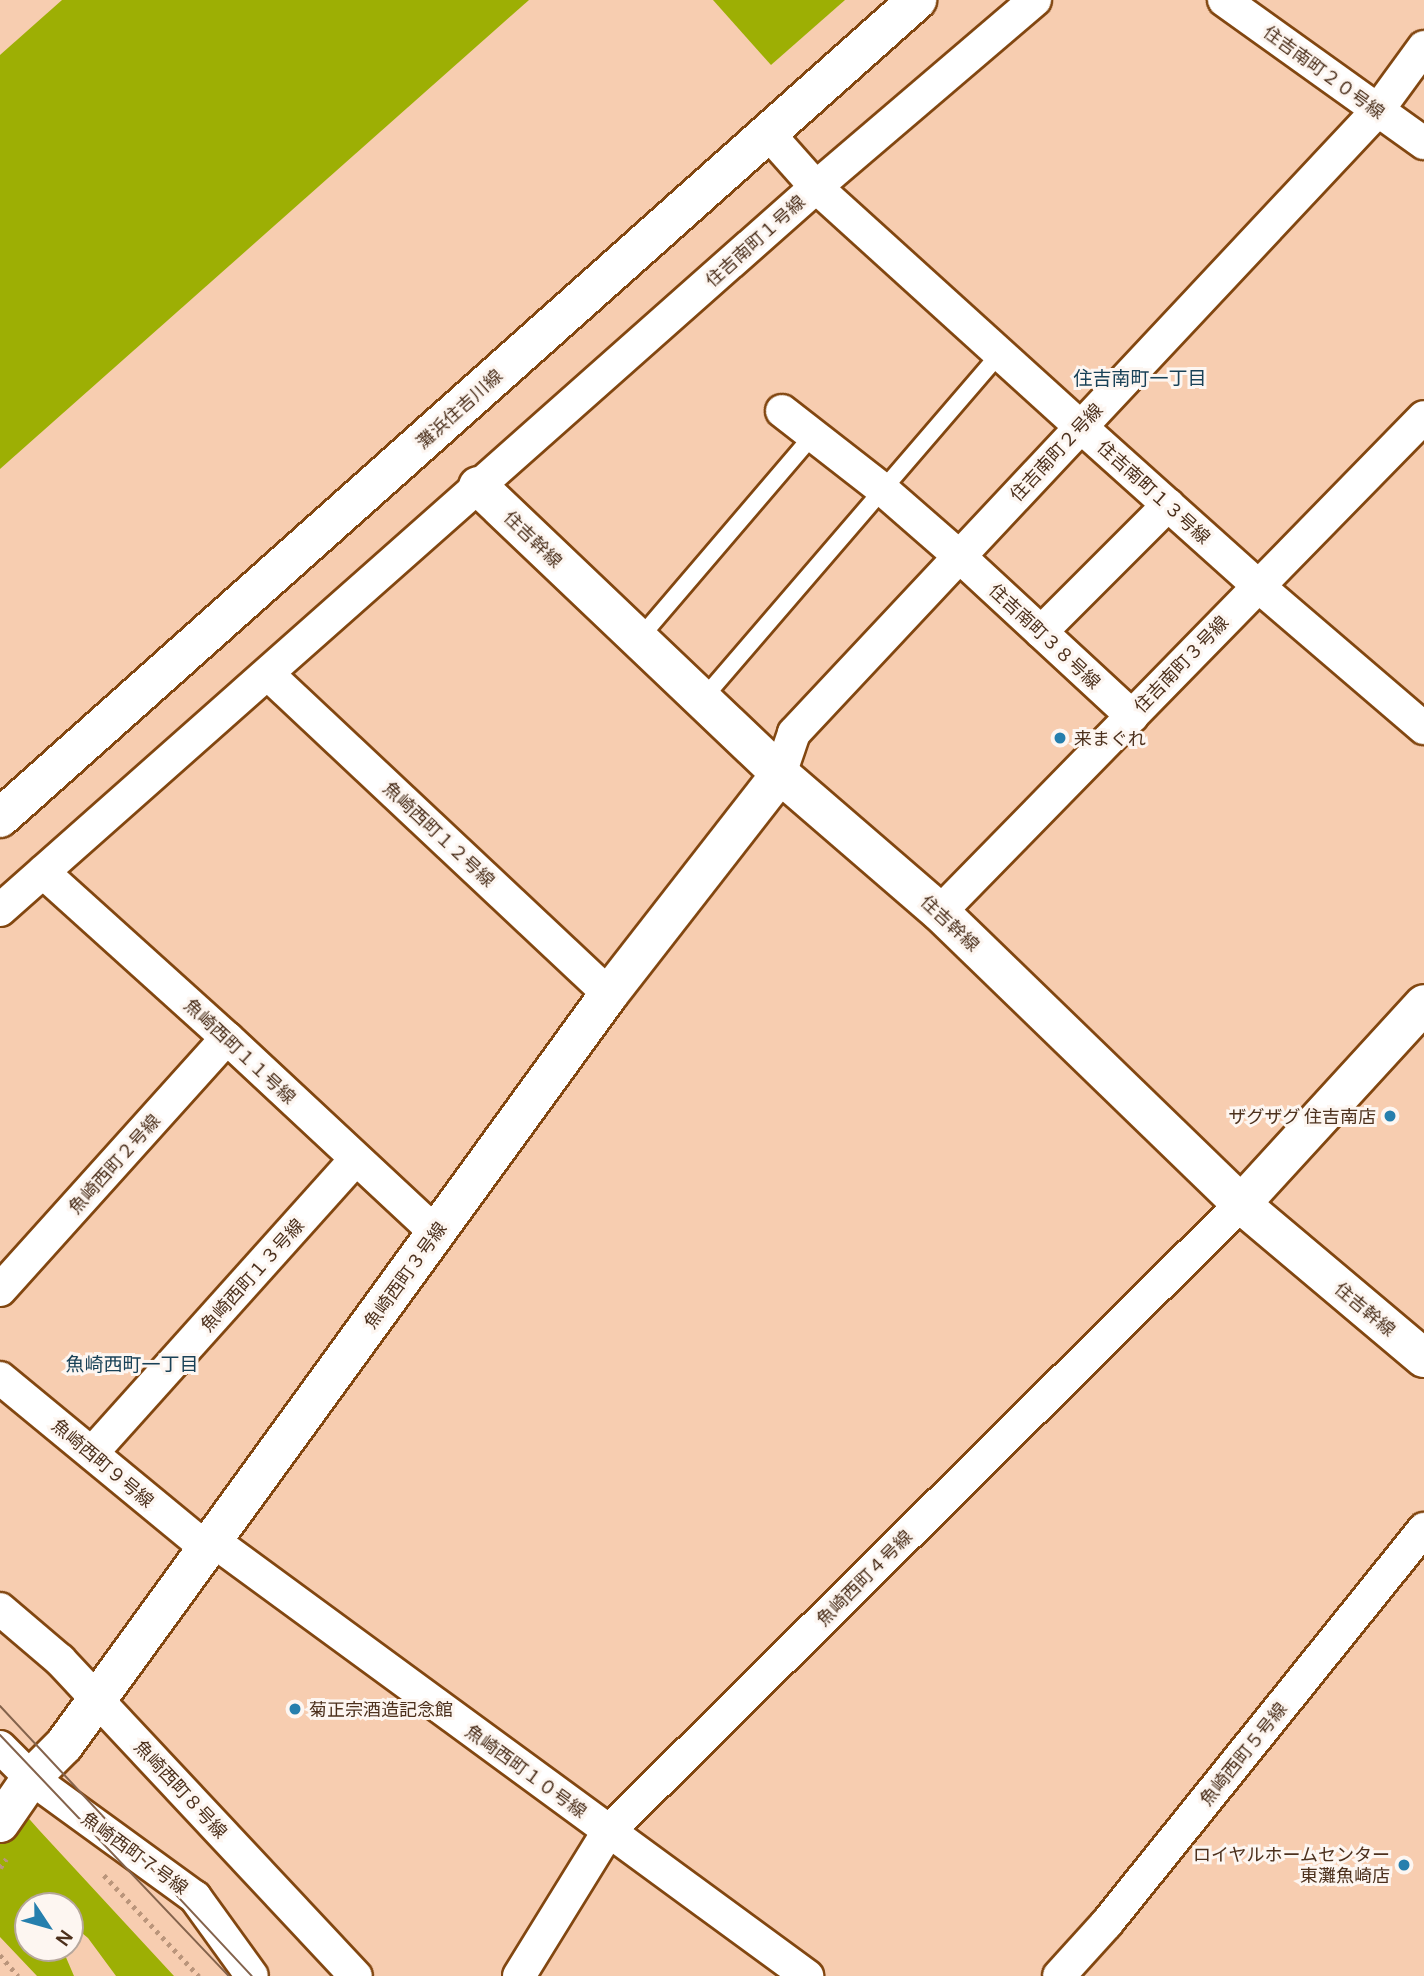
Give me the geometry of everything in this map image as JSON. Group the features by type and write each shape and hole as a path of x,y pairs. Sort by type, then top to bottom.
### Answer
{"street":[{"name":"灘浜住吉川線","path":"0,818 917,0"},
{"name":"住吉南町１号線","path":"0,910 816,187 1035,0"},
{"name":"住吉南町２０号線","path":"1224,0 1424,143"},
{"name":"住吉南町２号線","path":"780,774 794,733 1378,110 1424,47"},
{"name":"住吉南町１３号線","path":"768,133 816,187 1257,585 1424,728"},
{"name":"住吉南町３８号線","path":"782,411 881,488 959,556 1132,716"},
{"name":"住吉南町３号線","path":"940,912 1424,417"},
{"name":"住吉幹線","path":"478,486 780,774 940,912 1241,1204 1424,1358"},
{"path":"1041,632 1168,505"},
{"name":"魚崎西町１２号線","path":"268,674 610,994"},
{"name":"魚崎西町３号線","path":"0,1823 31,1778 64,1745 610,994 780,774"},
{"name":"魚崎西町１１号線","path":"43,872 227,1038 436,1233"},
{"path":"1241,1204 1424,1004"},
{"name":"魚崎西町２号線","path":"0,1290 227,1038"},
{"name":"魚崎西町１３号線","path":"92,1453 355,1160"},
{"name":"魚崎西町４号線","path":"519,1976 608,1832 1241,1204"},
{"name":"魚崎西町９号線","path":"0,1378 209,1544"},
{"name":"魚崎西町５号線","path":"1059,1976 1107,1923 1424,1529"},
{"name":"魚崎西町１０号線","path":"209,1544 807,1976"},
{"name":"魚崎西町８号線","path":"0,1609 61,1660 356,1976"},
{"name":"魚崎西町７号線","path":"0,1747 31,1778 195,1897 253,1976"}],"lane":[{"path":"701,701 881,488 1000,353"},
{"path":"638,639 813,435"}],"path":[{"path":"96,1867 199,1976"},
{"path":"0,1955 18,1976"}],"shaded area":[{"path":"62,0 529,0 0,469 0,55"},
{"path":"713,0 845,0 771,65"},
{"path":"0,1786 174,1976 116,1976 84,1935 84,1892 14,1892 14,1952 0,1937"},
{"path":"24,1962 68,1962 74,1976 37,1976"}],"tram line":[{"path":"0,1706 252,1976"},
{"path":"0,1735 229,1976"}],"place":[{"name":"来まぐれ","path":"1060,738"},
{"name":"ザグザグ 住吉南店","path":"1390,1116"},
{"name":"菊正宗酒造記念館","path":"295,1709"},
{"name":"ロイヤルホームセンター 東灘魚崎店","path":"1404,1865"}],"district":[{"name":"住吉南町一丁目","path":"1140,379"},
{"name":"魚崎西町一丁目","path":"132,1365"}]}
